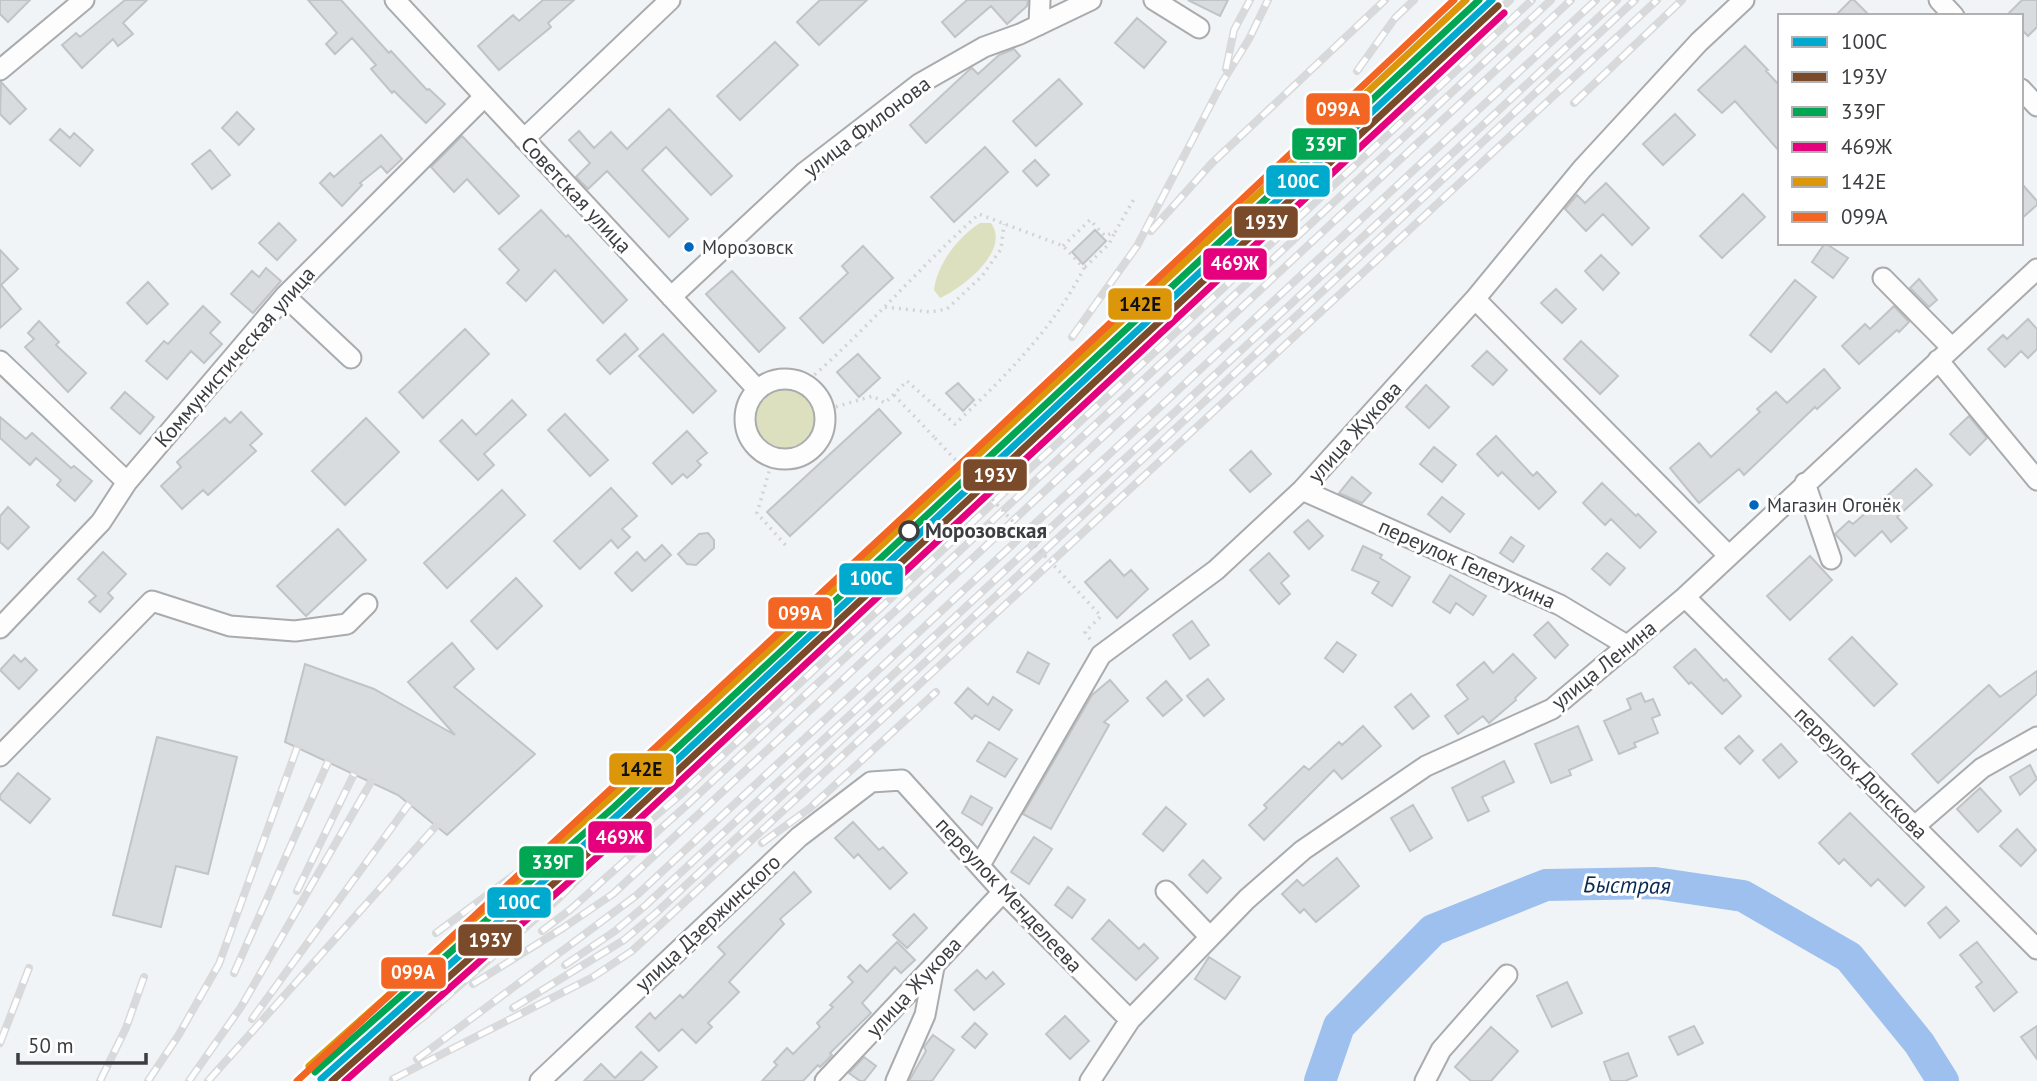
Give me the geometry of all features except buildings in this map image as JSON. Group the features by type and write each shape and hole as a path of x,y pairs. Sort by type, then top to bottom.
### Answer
{"street":[{"path":"0,70 84,0"},
{"name":"Советская улица","path":"394,0 757,389"},
{"path":"524,139 670,0"},
{"path":"1039,25 1040,0"},
{"name":"улица Филонова","path":"671,297 805,172 919,84 984,47 1091,0"},
{"path":"1154,0 1199,28"},
{"name":"улица Жукова","path":"980,865 1101,655 1216,570 1302,490 1475,299 1583,169 1699,42 1744,0"},
{"path":"1939,0 1952,14"},
{"path":"2023,91 2037,106"},
{"name":"Коммунистическая улица","path":"0,628 101,522 127,482 285,296 483,98"},
{"name":"улица Ленина","path":"1090,1081 1130,1020 1247,899 1303,849 1426,766 1552,709 1685,597 2037,269"},
{"path":"1884,278 1945,354 2037,480"},
{"path":"285,296 351,358"},
{"path":"1475,299 1728,555"},
{"path":"0,361 127,482"},
{"path":"776,379 797,380 804,384 815,391 825,410 824,431 813,449 794,459 773,458 755,447 745,428 746,407 757,389 776,379"},
{"path":"2019,457 2037,449"},
{"path":"1805,483 1831,559"},
{"name":"переулок Гелетухина","path":"1302,490 1560,605 1628,646"},
{"name":"переулок Донскова","path":"1685,597 2037,949"},
{"path":"0,757 152,601 230,626 295,631 346,625 367,604"},
{"path":"1915,826 1982,768 2037,737"},
{"name":"переулок Менделеева","path":"885,780 902,780 1003,892 1130,1020"},
{"name":"улица Дзержинского","path":"540,1081 799,836 872,782 885,780"},
{"path":"1166,891 1210,937"},
{"name":"улица Жукова","path":"825,1081 1003,892"},
{"path":"896,1081 925,1015 934,967"},
{"path":"1425,1081 1441,1050 1507,975"}],"path":[{"path":"825,410 873,396 885,403 907,381 955,424 1003,380 1071,293 1084,268 1109,244 1135,199"},
{"path":"804,384 838,355 948,241 979,214 1063,246 1084,268"},
{"path":"1063,246 1090,220 1104,237 1115,232"},
{"path":"885,307 930,312 947,309 982,276 1001,249 1004,225"},
{"path":"894,395 1101,616 1085,632"},
{"path":"773,458 757,513 788,548"},
{"path":"925,510 965,471"}],"green space":[{"path":"980,223 991,223 995,234 995,245 990,256 972,277 940,298 934,290 944,261 957,243"},
{"path":"785,386 808,396 817,418 807,441 784,450 762,440 753,418 763,395"}],"waterway":[{"name":"Быстрая","path":"1320,1081 1339,1026 1433,930 1546,885 1655,883 1743,896 1849,957 1919,1043 1943,1081"}],"railway":[{"path":"1226,69 1234,30 1250,0"},
{"path":"1072,337 1137,246 1268,0"},
{"path":"1151,231 1211,164 1385,0"},
{"path":"1357,71 1395,18 1414,0"},
{"path":"340,1081 426,1015 558,899 669,788 1510,0"},
{"path":"640,829 679,796 1532,0"},
{"path":"542,931 571,909 687,805 1551,0"},
{"path":"473,984 613,894 1571,0"},
{"path":"417,1059 637,895 1596,0"},
{"path":"565,965 615,931 646,905 1617,0"},
{"path":"513,1008 624,940 656,913 1635,0"},
{"path":"393,1079 593,977 632,951 1657,0"},
{"path":"1574,103 1682,0"},
{"path":"762,843 810,808 936,692"},
{"path":"148,1081 178,1036 219,964 297,748"},
{"path":"234,973 328,762"},
{"path":"297,891 354,774"},
{"path":"189,1081 241,1007 371,782"},
{"path":"252,1019 409,804"},
{"path":"208,1081 436,826"},
{"path":"436,933 533,861"},
{"path":"0,1043 29,968"},
{"path":"100,1081 126,1028 144,977"}],"transit line":[{"name":"099А","path":"297,1081 1454,0"},
{"name":"142Е","path":"309,1066 608,800 1466,0"},
{"name":"339Г","path":"315,1072 614,807 1479,0"},
{"name":"100C","path":"321,1079 620,813 1492,0"},
{"name":"193У","path":"332,1081 626,819 1498,6"},
{"name":"469Ж","path":"345,1081 632,826 1504,13"}],"place":[{"name":"Морозовск","path":"689,247"},
{"name":"Магазин Огонёк","path":"1754,505"},
{"name":"Морозовская","path":"909,531"}]}
